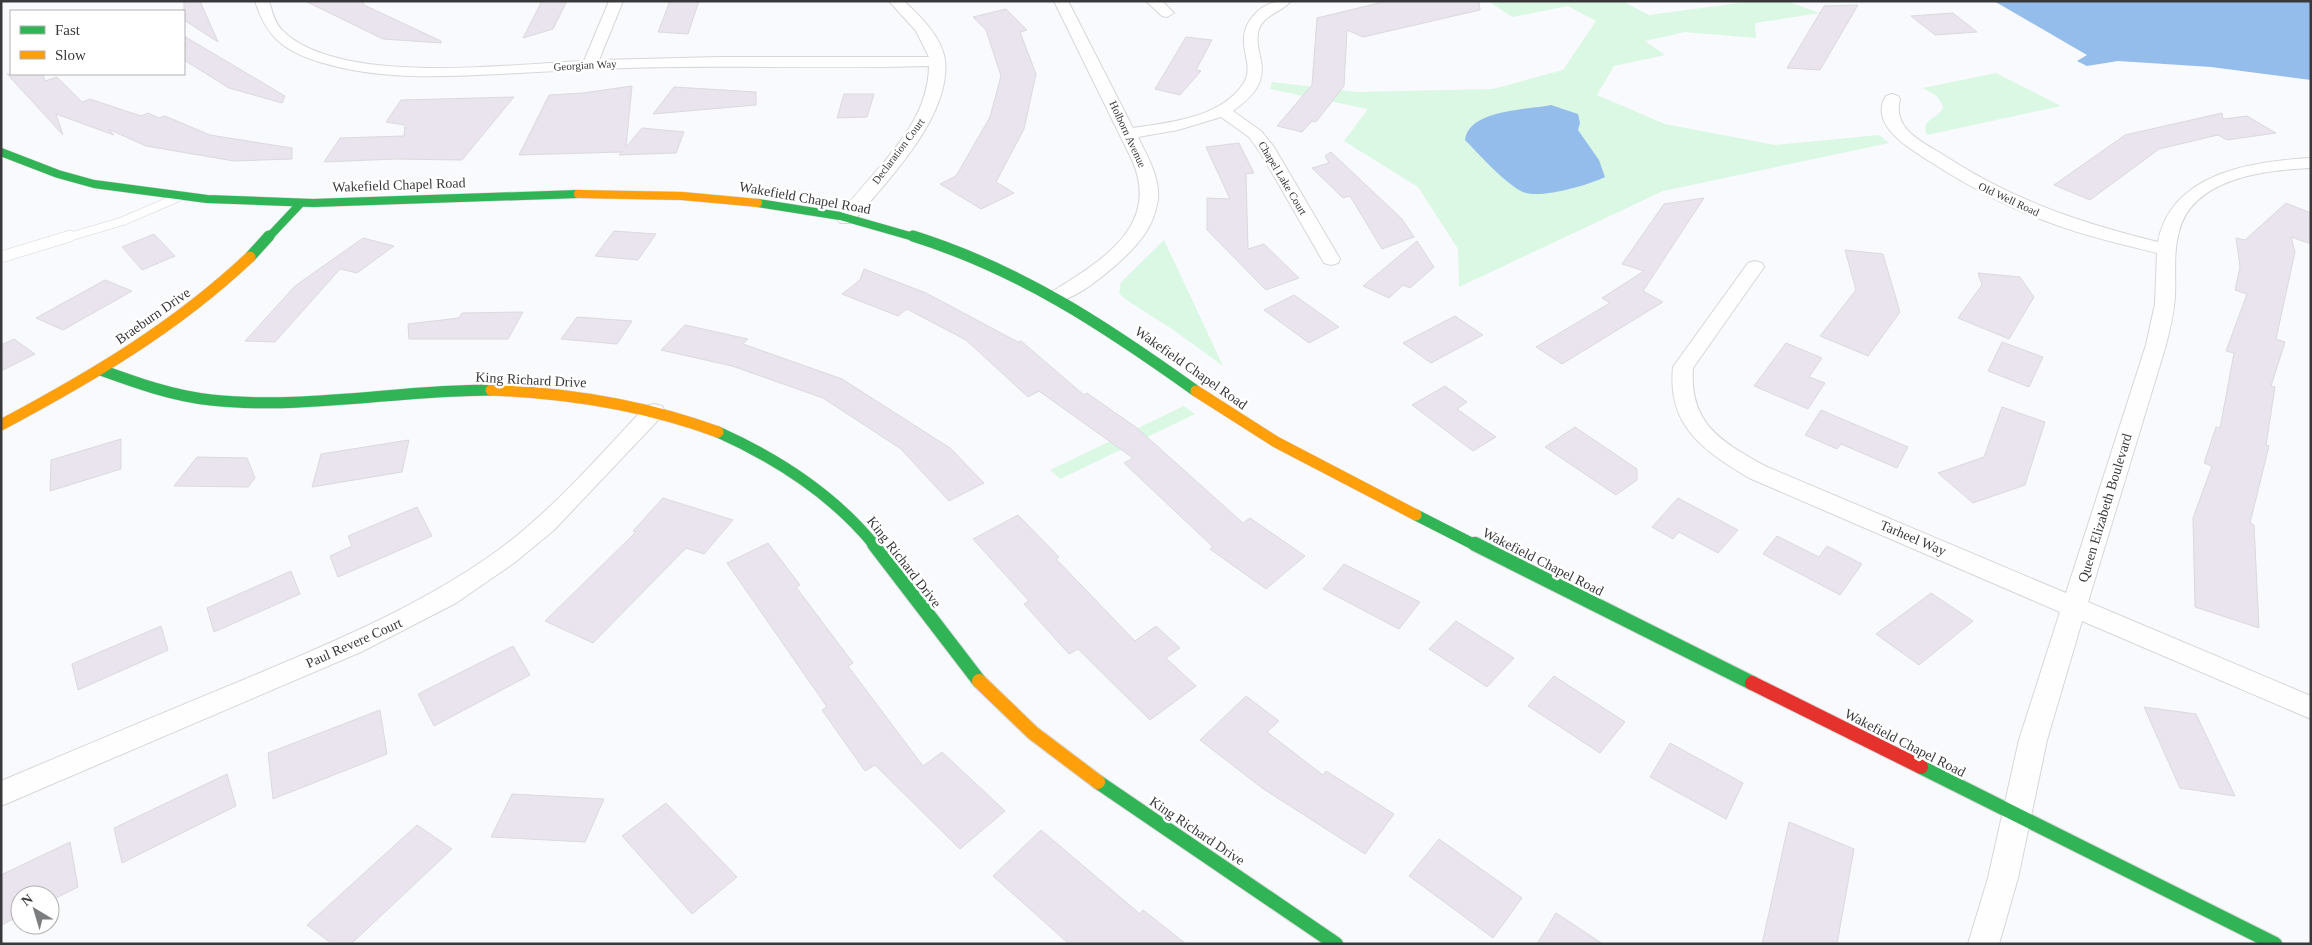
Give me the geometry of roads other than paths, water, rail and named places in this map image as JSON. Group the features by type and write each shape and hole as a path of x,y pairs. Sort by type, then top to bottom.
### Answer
{"main road":[{"name":"Wakefield Chapel Road","path":"1,152 64,176 106,186 214,201 300,204 590,193 649,194 762,204 846,219 956,251 1005,271 1057,297 1142,352 1205,398 1262,435 1331,473 2275,944"},
{"name":"Braeburn Drive","path":"1,425 101,370 154,336 236,271 300,204"},
{"name":"King Richard Drive","path":"101,370 160,390 211,400 258,402 318,401 430,392 486,390 608,400 654,410 698,424 744,444 791,470 828,498 867,536 949,645 988,690 1034,734 1125,800 1336,944"}],"street":[{"name":"Georgian Way","path":"262,1 266,16 273,28 286,40 307,52 329,60 388,70 448,72 590,64 679,62 824,64 937,60"},
{"path":"590,64 616,1"},
{"name":"Declaration Court","path":"846,219 921,123 937,84 937,60 933,47 924,30 896,1"},
{"name":"Holborn Avenue","path":"1057,297 1104,266 1123,250 1137,233 1146,215 1149,195 1147,176 1129,134 1061,1"},
{"path":"1153,1 1167,14"},
{"path":"1129,134 1182,124 1221,110 1240,96 1250,86 1255,75 1256,64 1250,42 1251,31 1257,20 1284,1"},
{"name":"Old Well Road","path":"1892,99 1888,108 1889,117 1893,125 1916,145 1969,180 2042,214 2079,227 2166,250"},
{"name":"Chapel Lake Court","path":"1221,110 1255,134 1268,151 1330,259"},
{"name":"Queen Elizabeth Boulevard","path":"1983,944 2003,878 2033,740 2156,345 2164,304 2166,250 2172,221 2183,205 2198,192 2219,180 2245,171 2311,163"},
{"name":"Tarheel Way","path":"1755,267 1683,367 1680,385 1683,402 1693,422 1710,441 1732,458 1757,472 2311,708"},
{"name":"Paul Revere Court","path":"1,794 297,669 405,620 460,589 507,556 546,523 654,410"}],"lane":[{"path":"1,257 123,221 179,197"}],"water":[{"path":"1994,1 2311,1 2311,80 2211,67 2118,61 2087,66 2077,61 2087,55"},
{"path":"1551,105 1578,114 1580,123 1578,130 1599,160 1605,177 1588,184 1554,192 1543,194 1526,193 1503,178 1465,140 1469,130 1477,122 1488,117 1515,110"}]}
